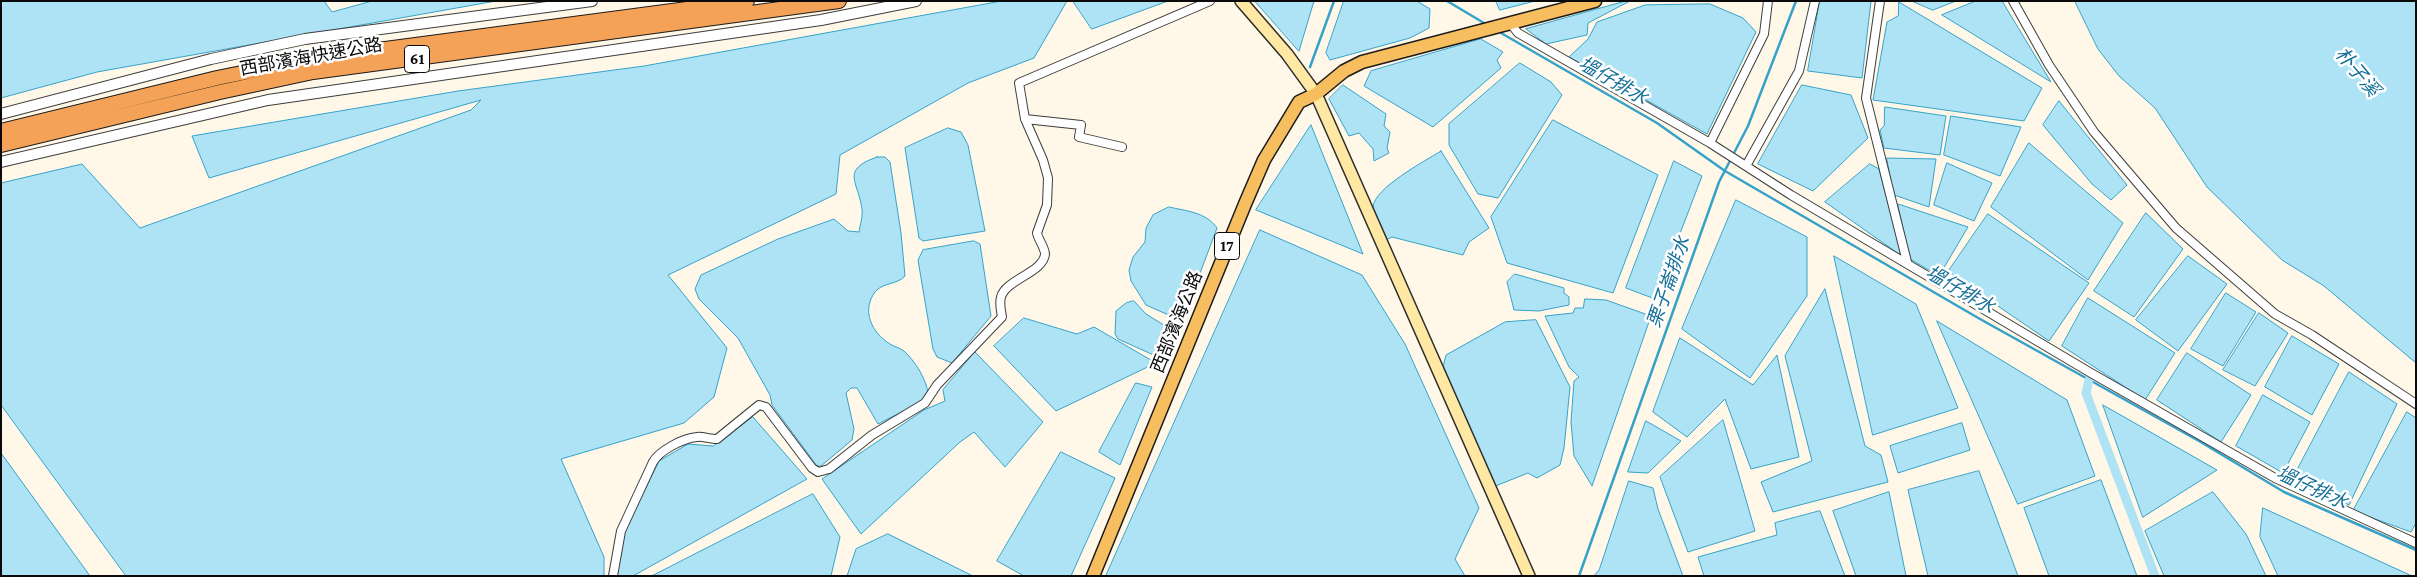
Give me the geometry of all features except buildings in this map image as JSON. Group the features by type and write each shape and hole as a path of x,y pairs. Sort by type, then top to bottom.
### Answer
{"highway":[{"name":"西部濱海快速公路","path":"1,131 217,78 310,59 747,1"},
{"name":"西部濱海快速公路","path":"1,145 220,92 313,72 839,1"}],"main road":[{"path":"1241,1 1288,54 1316,94 1529,576"},
{"name":"西部濱海公路","path":"1093,576 1264,160 1299,102 1316,94 1344,71 1362,62 1595,1"}],"street":[{"path":"1,114 211,59 305,39 592,1"},
{"path":"1,162 268,100 821,20 916,1"},
{"path":"613,576 621,531 658,454 697,436 716,439 760,406 766,407 812,468 818,472 829,469 872,435 925,403 937,385 1002,317 1001,295 1006,288 1027,275 1043,260 1045,253 1037,233 1047,205 1048,178 1043,160 1025,119 1019,83 1210,1"},
{"path":"1710,143 1764,34 1768,1"},
{"path":"1746,166 1799,71 1815,1"},
{"path":"1880,1 1866,98 1907,262"},
{"path":"2013,1 2049,65 2094,132 2176,228 2275,314 2312,335 2416,404"},
{"path":"1510,23 1518,33 1710,143 2091,373 2275,478 2416,543"},
{"path":"1025,119 1081,125 1079,137 1122,147"}],"water":[{"path":"1,1 324,1 332,12 372,1 496,1 97,72 1,98"},
{"path":"1002,1 1067,1 1034,58 968,83 840,155 836,194 668,275 727,348 714,397 684,423 561,459 604,557 604,576 126,576 1,405 1,183 82,164 140,228 471,110 481,100 209,178 192,136 458,91 644,66"},
{"path":"1073,1 1168,1 1092,29"},
{"path":"1255,1 1314,1 1299,51"},
{"path":"1344,1 1417,1 1430,9 1429,28 1410,38 1330,60 1326,53"},
{"path":"1496,1 1535,1 1500,10"},
{"path":"1630,1 1588,23 1587,35 1546,44 1526,29"},
{"path":"1820,1 1871,1 1862,78 1808,71"},
{"path":"1912,1 1956,1 1933,10"},
{"path":"1976,1 2002,1 2051,82 1942,15"},
{"name":"朴子溪","path":"2075,1 2416,1 2416,363 2324,286 2282,260 2207,187 2155,108 2119,76 2098,49"},
{"path":"1899,2 2042,88 2024,121 1873,100 1887,22 1898,16"},
{"path":"1710,4 1743,18 1756,32 1707,134 1569,57 1588,39 1597,22 1645,5"},
{"path":"1481,39 1503,52 1497,60 1501,68 1433,127 1364,86 1371,71"},
{"path":"1520,63 1551,82 1562,95 1498,198 1478,194 1449,145 1449,124"},
{"path":"1343,85 1386,114 1384,126 1390,132 1387,148 1389,153 1374,161 1373,149 1359,133 1349,136 1329,99"},
{"path":"1802,85 1851,95 1868,138 1813,191 1758,164"},
{"path":"2059,101 2127,185 2111,200 2092,184 2043,125"},
{"path":"1885,107 1946,116 1940,155 1884,148 1880,130 1884,126"},
{"path":"1951,116 2021,127 2000,176 1944,155"},
{"path":"1553,120 1658,175 1613,293 1507,263 1491,217"},
{"path":"1311,125 1363,254 1256,210"},
{"path":"948,128 961,132 968,145 985,231 923,241 919,238 905,148"},
{"path":"2029,143 2123,223 2088,280 1991,207"},
{"path":"1441,151 1489,228 1469,242 1463,255 1392,237 1386,240 1373,211 1376,200 1391,184"},
{"path":"877,157 885,157 890,162 901,233 905,276 875,292 869,307 870,321 878,334 890,344 904,351 912,360 923,377 928,394 921,402 878,424 857,388 851,388 846,393 854,429 852,440 821,466 817,466 772,405 770,395 738,338 699,299 695,289 701,275 778,239 834,219 848,231 859,232 862,212 855,184 855,172 858,167"},
{"path":"1887,158 1936,159 1929,207 1894,195"},
{"path":"1674,161 1702,176 1655,299 1626,288"},
{"path":"1947,163 1992,183 1974,221 1934,205"},
{"path":"1870,164 1879,169 1901,253 1899,254 1825,202"},
{"path":"1736,200 1807,237 1807,296 1750,378 1682,329"},
{"path":"1898,204 1968,227 1939,276 1910,259"},
{"path":"1169,207 1201,215 1217,228 1182,321 1146,305 1131,281 1129,270 1133,257 1145,242 1146,228 1153,215"},
{"path":"2146,213 2183,249 2134,317 2094,291"},
{"path":"1988,214 2089,283 2049,341 1948,272"},
{"path":"1260,230 1362,275 1405,344 1479,508 1455,559 1465,576 1106,576"},
{"path":"974,241 980,244 991,316 952,363 937,357 933,349 918,260 923,250"},
{"path":"1834,256 1916,304 1958,408 1873,435"},
{"path":"2188,256 2227,284 2178,351 2136,320"},
{"path":"1515,274 1564,288 1564,293 1569,297 1569,305 1539,311 1514,310 1507,282"},
{"path":"1825,289 1865,446 1881,455 1888,482 1773,512 1761,482 1812,461 1785,356"},
{"path":"2226,293 2256,312 2223,366 2191,349"},
{"path":"2088,298 2175,353 2145,400 2062,346"},
{"path":"1585,299 1606,300 1651,316 1592,486 1574,456 1571,422 1574,381 1579,377 1569,367 1545,316 1573,313 1575,308 1583,308"},
{"path":"1134,301 1146,314 1175,332 1167,361 1118,339 1115,334 1116,311 1126,303"},
{"path":"2259,313 2288,333 2255,386 2223,370"},
{"path":"1024,318 1077,334 1094,327 1156,363 1056,411 994,346"},
{"path":"1536,320 1570,387 1564,448 1560,465 1537,478 1528,473 1493,487 1442,371 1446,355 1505,322"},
{"path":"1937,321 2067,400 2095,476 2018,504"},
{"path":"2292,336 2339,364 2312,415 2265,387"},
{"path":"1680,338 1753,385 1777,355 1799,457 1751,469 1725,399 1687,437 1653,412"},
{"path":"975,352 1043,422 1005,467 974,432 960,442 861,534 822,479 924,410 945,401 943,390"},
{"path":"2187,353 2251,395 2221,442 2157,400"},
{"path":"2349,372 2397,404 2349,505 2293,478"},
{"path":"1136,383 1152,387 1120,465 1099,452"},
{"path":"2263,395 2310,422 2283,473 2236,446"},
{"path":"2103,405 2217,470 2143,517"},
{"path":"2407,412 2416,418 2416,523 2411,532 2353,511"},
{"path":"753,417 807,479 633,576 617,576 624,533 659,461 688,444 713,446"},
{"path":"1723,420 1755,531 1688,552 1660,477"},
{"path":"1646,421 1681,441 1648,473 1628,472"},
{"path":"1962,423 1970,450 1898,473 1890,446"},
{"path":"1061,452 1115,478 1071,576 1024,576 997,561"},
{"path":"1,453 90,576 1,576"},
{"path":"1979,471 2018,576 1928,576 1908,490"},
{"path":"2101,480 2137,576 2049,576 2024,508"},
{"path":"1629,481 1653,488 1658,509 1683,576 1594,576 1599,570"},
{"path":"1889,492 1906,576 1856,576 1833,511"},
{"path":"2213,492 2246,534 2266,576 2164,576 2145,531"},
{"path":"813,494 840,537 831,576 652,576"},
{"path":"2263,508 2412,576 2278,576 2260,537"},
{"path":"1820,511 1845,576 1704,576 1698,557 1777,535 1775,523"},
{"path":"888,534 973,576 847,576 856,549"}],"waterway":[{"name":"塭仔排水","path":"1310,67 1334,1"},
{"name":"塭仔排水","path":"1447,1 1484,23"},
{"name":"栗子崙排水","path":"1579,576 1719,182 1748,126 1796,1"},
{"name":"塭仔排水","path":"1501,33 1657,123 1725,171 1980,319 2199,441 2284,492 2416,550"},
{"path":"2089,380 2086,393 2155,576"}]}
